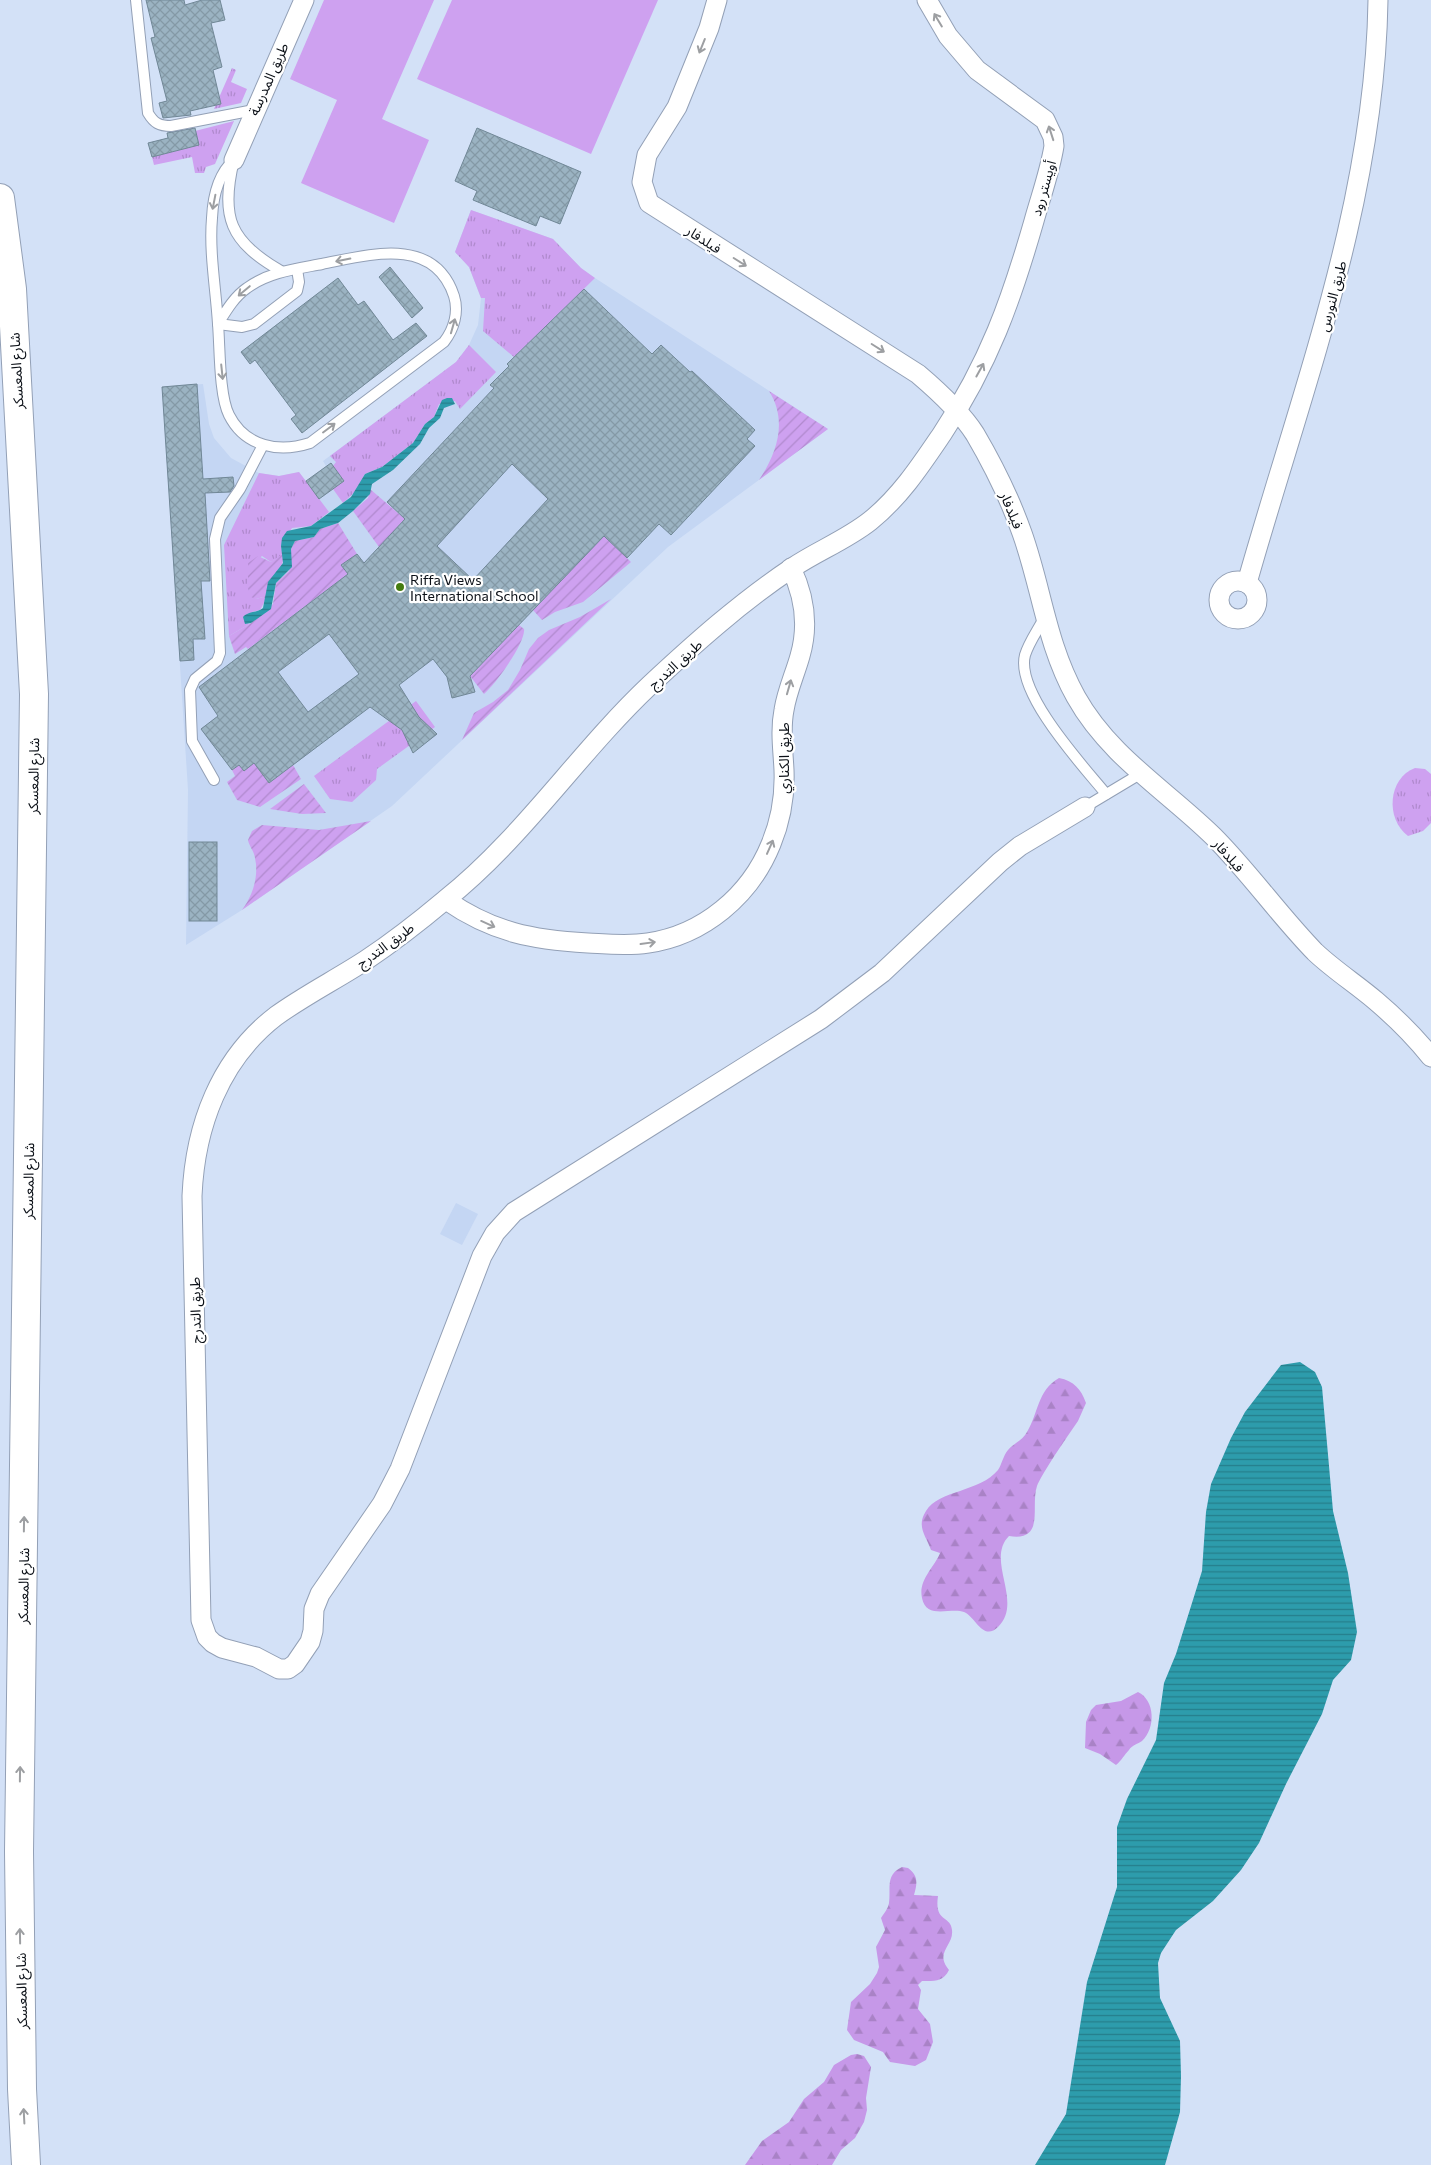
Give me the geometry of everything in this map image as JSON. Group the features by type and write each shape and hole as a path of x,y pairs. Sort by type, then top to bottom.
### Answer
{"main road":[{"name":"شارع المعسكر","path":"0,198 12,290 34,694 19,1852 22,2089 26,2165"}],"street":[{"name":"طريق المدرسة","path":"234,160 254,110 304,0"},
{"name":"فيلدفار","path":"717,0 709,28 677,107 645,162 642,182 649,202 918,374 936,389 974,434 1005,491 1022,534 1053,646 1076,697 1100,732 1140,774 1177,801 1213,836 1331,968 1376,1000 1431,1057"},
{"name":"أويستر رود","path":"927,0 948,36 977,70 1045,120 1053,137 1054,146 1009,304 984,361 957,413"},
{"name":"طريق النورس","path":"1247,583 1278,474 1329,312 1343,256 1368,109 1378,0"},
{"name":"طريق التدرج","path":"957,413 918,470 886,506 855,532 792,568 717,626 632,703 502,847 446,900 369,958 290,1007 258,1032 225,1074 208,1108 201,1130 193,1173 192,1196 201,1610 203,1630 213,1643 222,1648 256,1656 279,1669 288,1669 295,1664 312,1636 314,1609 320,1594 378,1509 400,1470 482,1256 495,1233 514,1212 821,1019 882,973 1000,862 1020,846 1085,807"},
{"name":"طريق الكناري","path":"446,900 475,918 511,933 554,942 630,945 679,936 696,928 727,907 746,886 763,862 778,826 782,807 784,788 782,731 784,711 788,691 800,657 806,624 802,595 792,568"}],"lane":[{"path":"136,0 148,113 152,120 162,126 171,126 254,110"},
{"path":"234,160 228,193 230,215 234,228 249,250 281,271"},
{"path":"218,324 234,300 246,289 281,271 387,252 417,257 432,264 449,283 456,302 454,326 444,342 310,443 283,449 263,445 245,436 228,414 218,324 212,218 224,168 234,160"},
{"path":"218,324 242,327 254,324 297,291 299,282 296,269"},
{"path":"214,780 192,741 190,690 195,679 217,661 220,653 216,539 218,524 252,470 263,445"},
{"path":"1044,618 1025,655 1026,672 1032,692 1062,740 1106,794"},
{"path":"1085,807 1140,774"}],"shaded area":[{"name":"Riffa Views International School","path":"471,210 553,239 581,268 595,278 828,429 668,547 392,806 242,910 186,945 188,790 162,387 203,384 209,424 214,438 231,458 259,473 279,476 299,472 306,481 326,466 323,461 456,362 469,345 478,325 481,298 469,267 455,252"},
{"path":"456,1203 478,1214 462,1245 440,1234"}],"green space":[{"path":"324,0 434,0 382,119 429,140 394,223 301,183 337,100 290,79"},
{"path":"452,0 658,0 591,154 417,79"},
{"path":"232,68 236,70 231,82 247,89 241,103 214,109"},
{"path":"234,121 215,164 206,167 204,173 195,173 192,157 154,165 152,157 198,145 195,131"},
{"path":"471,210 553,239 581,268 595,278 514,357 483,331 485,298 481,298 469,267 455,252"},
{"path":"469,345 496,372 460,409 455,401 439,404 434,417 425,424 413,443 382,467 365,474 356,491 343,503 333,489 344,481 333,466 336,462 330,456 456,362"},
{"path":"769,391 828,429 759,480 771,459 778,437 778,414 775,402"},
{"path":"299,472 329,512 311,526 292,528 281,546 283,555 271,562 262,556 248,568 248,589 256,599 263,597 266,599 260,610 252,612 248,625 229,636 224,545 259,473 279,476"},
{"path":"370,489 405,519 379,547 353,511 368,498"},
{"path":"338,523 357,554 342,565 348,574 248,649 246,647 235,654 229,636 251,623 273,604 276,583 289,571 291,549 295,541 314,537 320,529"},
{"path":"604,536 631,562 583,602 555,612 542,620 533,610"},
{"path":"283,555 283,561 281,567 269,586 266,599 263,597 256,599 251,597 248,589 248,563 258,556 271,562"},
{"path":"611,599 462,740 474,713 493,702 508,690 520,670 529,649 538,638 549,630 580,617"},
{"path":"519,625 524,629 515,653 502,673 484,694 470,676"},
{"path":"416,701 435,727 377,769 376,780 352,802 330,799 314,776"},
{"path":"254,763 269,783 293,765 301,779 260,807 237,800 227,782 235,776 232,770 239,765"},
{"path":"1415,768 1425,769 1431,774 1431,823 1423,831 1408,836 1396,820 1393,810 1393,799 1399,780"},
{"path":"304,784 326,813 302,814 270,809"},
{"path":"371,821 242,910 252,892 256,878 254,853 248,840 252,831 262,825 319,830"},
{"path":"1059,1378 1069,1381 1076,1386 1086,1403 1078,1421 1037,1486 1032,1528 1028,1534 1009,1536 1003,1546 1001,1557 1002,1569 1007,1594 1005,1617 998,1627 988,1632 964,1612 928,1609 924,1605 922,1598 922,1585 940,1553 931,1550 923,1531 923,1516 932,1504 940,1499 981,1483 998,1470 1008,1450 1027,1432 1046,1389"},
{"path":"1138,1692 1148,1701 1152,1715 1150,1729 1142,1741 1132,1747 1116,1765 1100,1754 1085,1748 1086,1722 1091,1710 1096,1705 1121,1701"},
{"path":"902,1867 908,1868 916,1877 914,1895 938,1896 938,1911 949,1922 952,1930 952,1936 943,1958 949,1970 947,1974 941,1979 922,1981 918,1985 921,1990 918,2009 930,2024 933,2042 926,2060 915,2066 890,2062 883,2052 854,2040 847,2030 851,2002 870,1984 877,1973 879,1967 876,1947 885,1930 881,1918 888,1905 891,1878"},
{"path":"851,2055 864,2056 871,2067 866,2098 867,2110 864,2122 855,2138 841,2150 832,2165 745,2165 762,2141 789,2122 804,2099 824,2082 834,2065"}],"water":[{"path":"452,398 455,404 444,408 440,418 429,428 420,444 393,470 372,484 370,494 353,511 338,523 320,529 314,537 295,541 291,549 292,567 276,583 271,609 251,623 245,624 243,617 263,608 268,582 283,563 282,538 287,531 311,526 351,497 365,474 382,467 413,443 425,424 434,417 442,400"},
{"path":"1300,1362 1315,1372 1322,1387 1333,1511 1348,1573 1357,1632 1351,1660 1333,1680 1322,1714 1286,1784 1259,1843 1241,1870 1213,1901 1176,1930 1161,1953 1158,1963 1160,1998 1180,2041 1181,2076 1180,2112 1165,2165 1035,2165 1066,2114 1087,1982 1117,1887 1117,1827 1127,1799 1156,1740 1164,1683 1176,1654 1202,1571 1206,1512 1211,1484 1231,1438 1245,1412 1281,1365"}],"building":[{"path":"146,0 184,0 185,5 202,0 220,0 225,20 211,23 222,67 213,70 221,104 190,111 191,115 163,118 159,103 167,101 151,38 155,37"},
{"path":"195,128 199,145 152,157 148,143 168,138 167,133"},
{"path":"477,128 581,172 560,224 540,216 536,226 473,200 477,191 455,181"},
{"path":"390,267 423,308 412,318 379,277"},
{"path":"338,278 358,305 364,301 393,340 416,323 427,336 302,433 291,419 296,415 255,360 250,364 241,352"},
{"path":"584,289 652,354 661,345 690,372 692,371 755,430 747,439 755,446 671,535 659,524 627,558 604,536 470,676 475,692 452,698 447,677 433,659 399,685 419,717 437,734 413,753 402,730 370,707 269,783 254,763 244,771 239,765 232,770 201,729 218,716 199,687 348,574 341,565 357,554 364,563 405,519 387,502 494,388 490,385 509,366 507,364","holes":["512,464 548,499 473,580 437,546","329,634 359,674 308,712 278,672"]},
{"path":"197,384 203,479 233,477 234,486 230,492 205,493 210,581 201,581 205,639 193,639 194,660 180,661 162,387"},
{"path":"331,463 344,481 319,499 306,481"},
{"path":"189,842 217,842 217,921 189,921"}],"place":[{"name":"Riffa Views International School","path":"400,587"}]}
